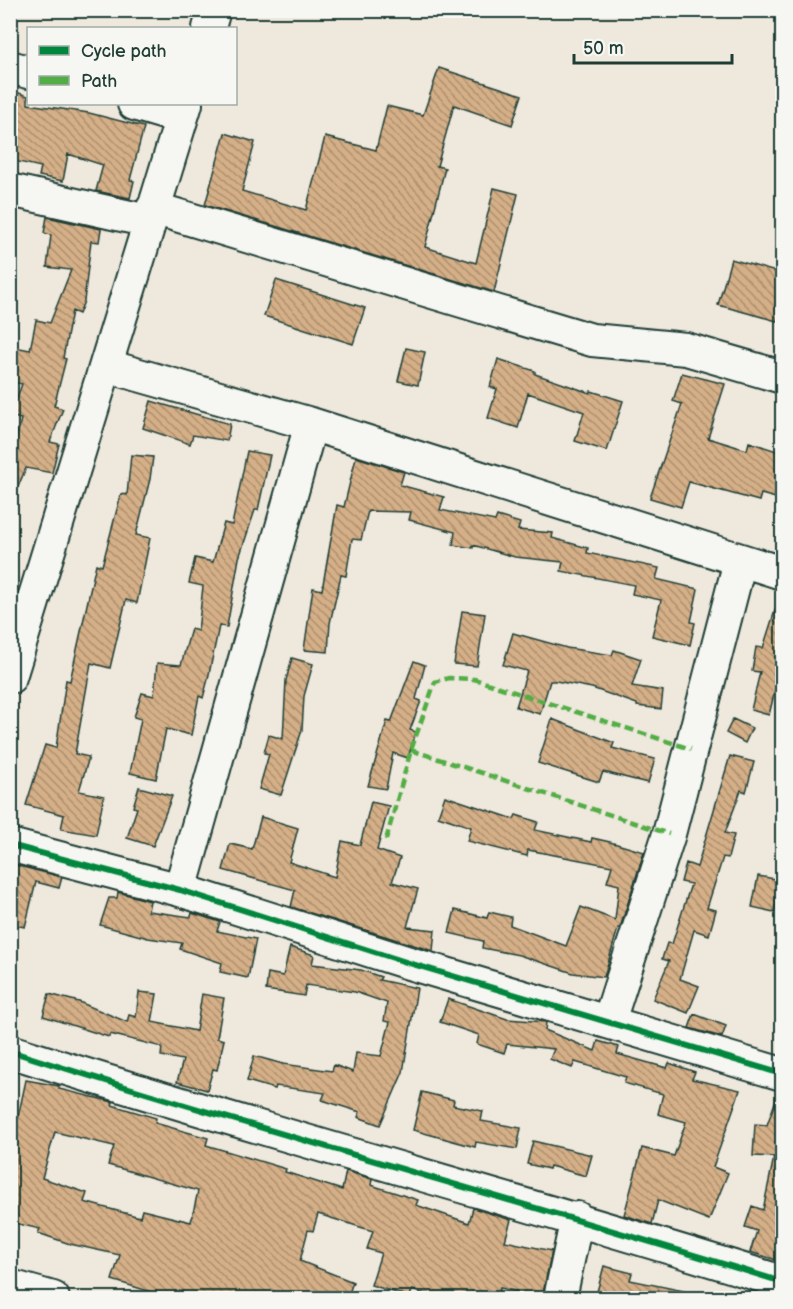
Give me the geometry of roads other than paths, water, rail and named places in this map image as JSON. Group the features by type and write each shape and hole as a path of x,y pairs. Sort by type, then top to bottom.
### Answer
{"street":[{"path":"208,27 214,10"},
{"path":"10,67 27,72"},
{"path":"10,677 184,111 141,105"},
{"path":"10,190 151,214 592,340 686,349 783,377"},
{"path":"107,366 311,424 783,573"},
{"path":"180,890 311,424"},
{"path":"609,1021 669,834 740,561"},
{"path":"10,845 180,890 409,963 783,1074"},
{"path":"10,1051 194,1109 577,1218 783,1282"},
{"path":"560,1299 577,1218"},
{"path":"10,1286 53,1299"}]}
